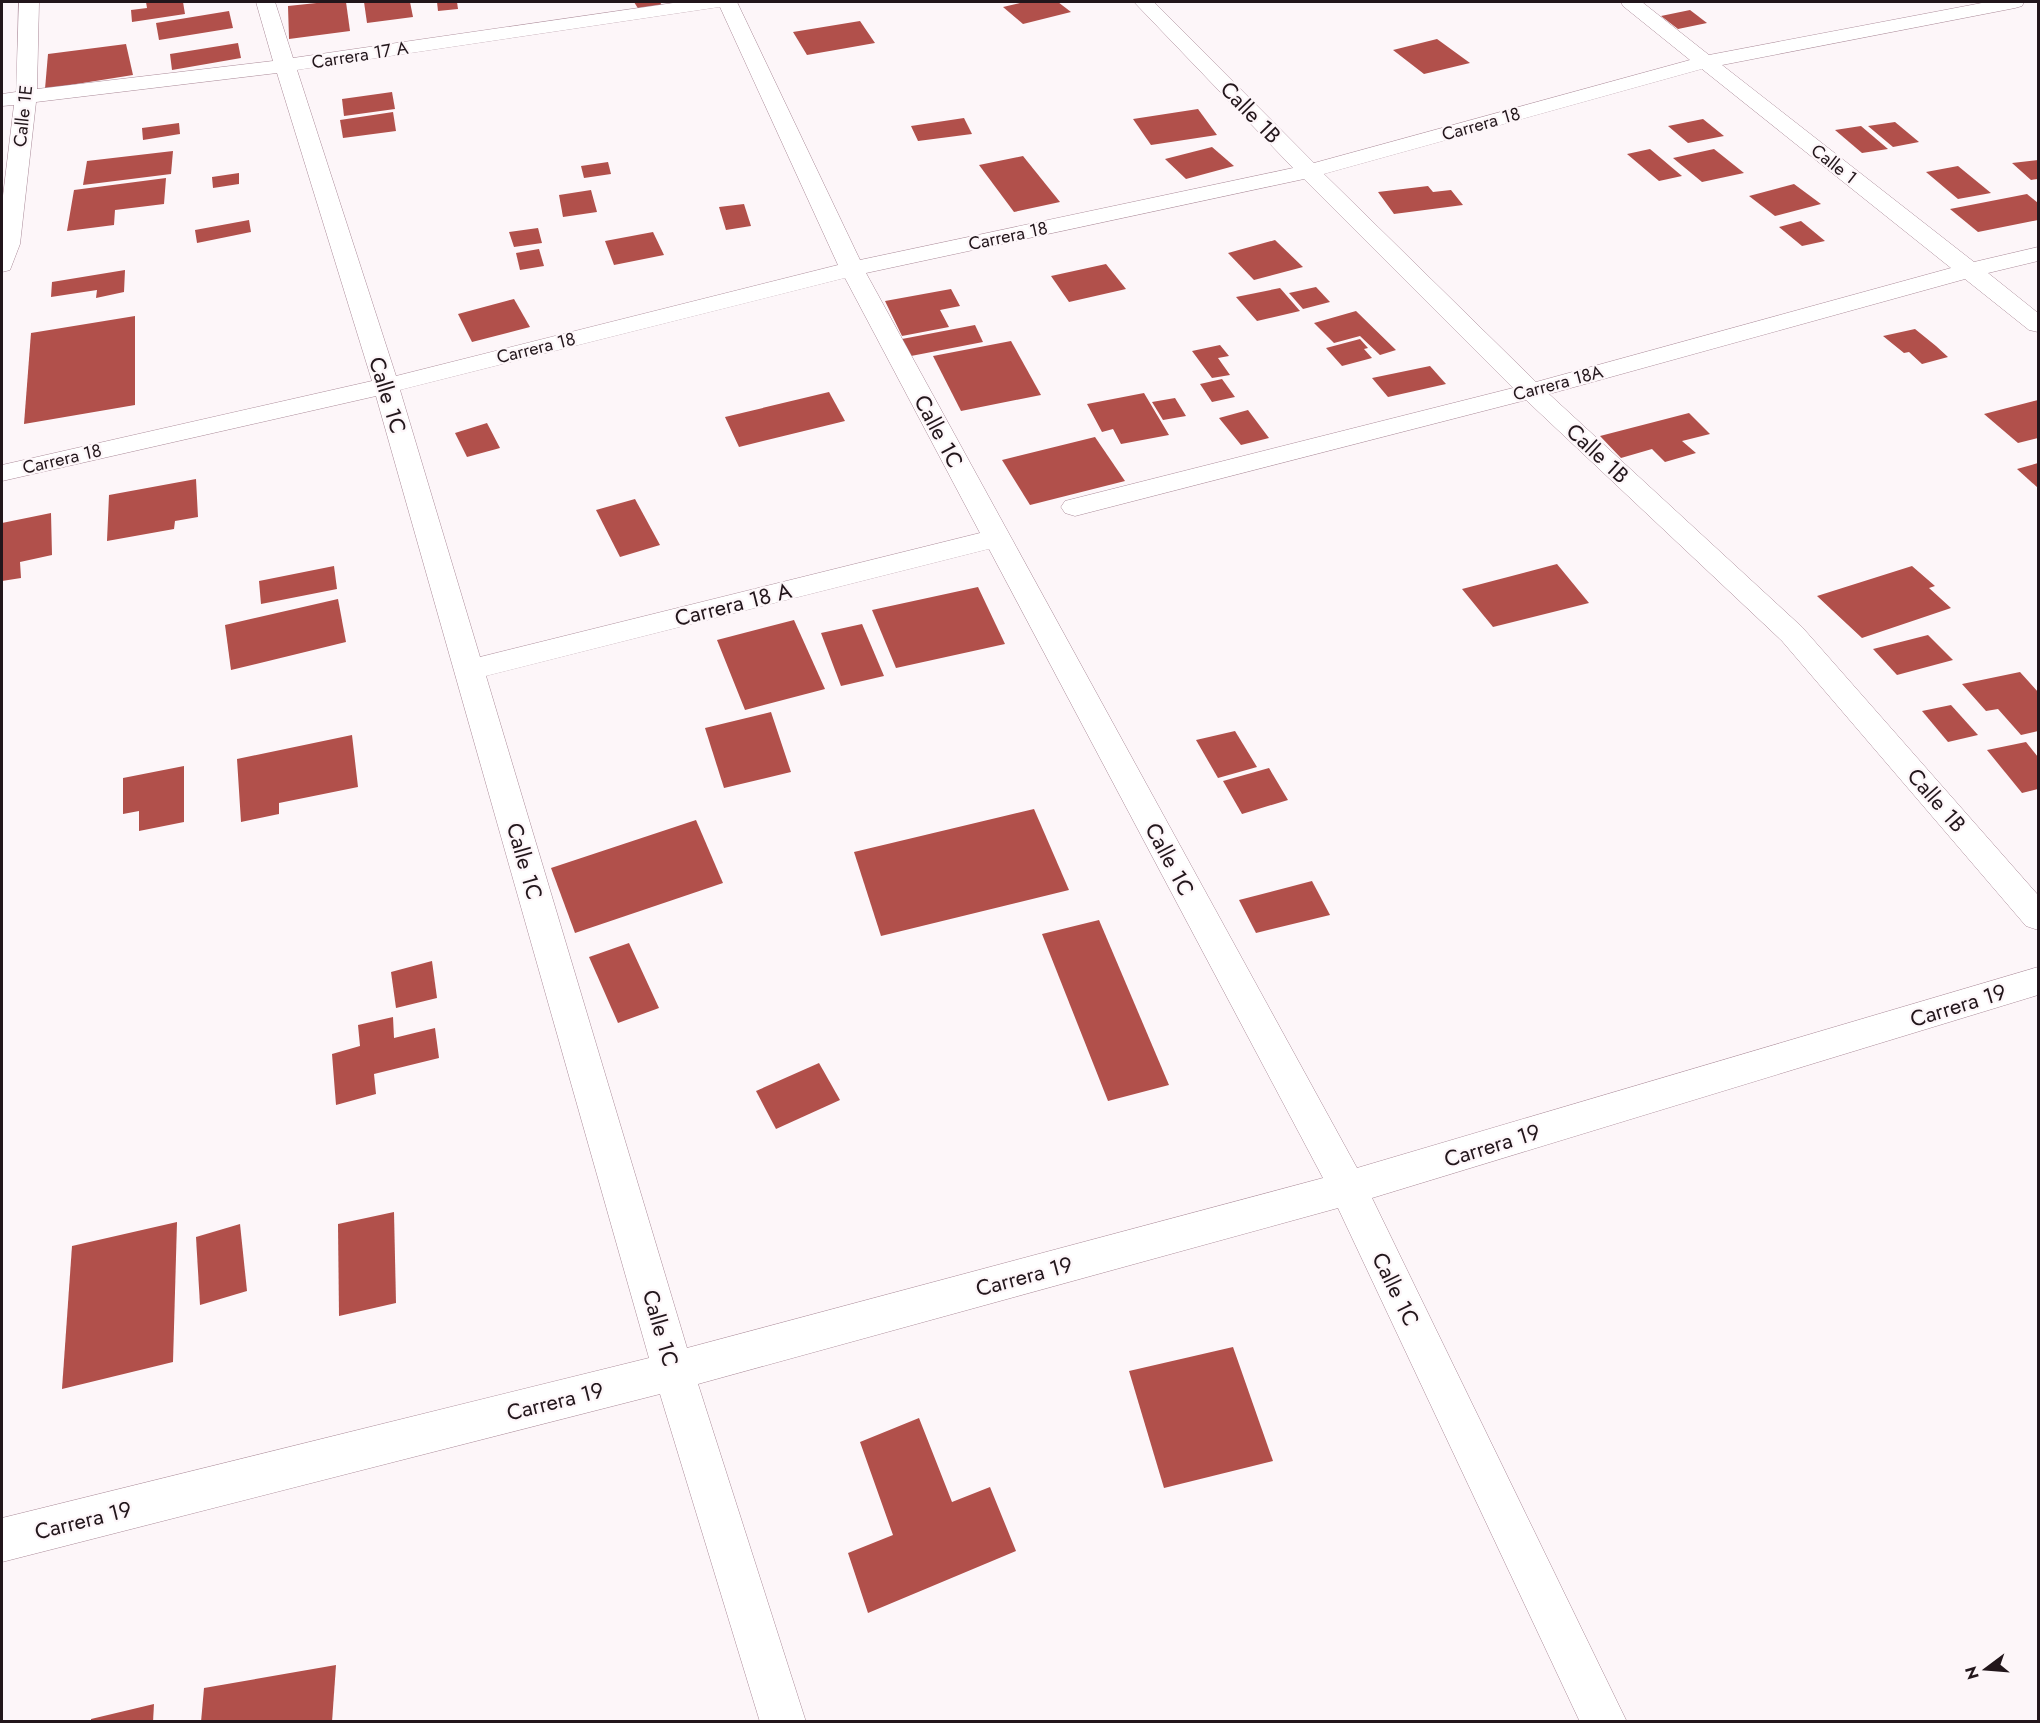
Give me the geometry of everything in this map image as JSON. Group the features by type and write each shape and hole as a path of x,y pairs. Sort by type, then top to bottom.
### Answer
{"street":[{"name":"Calle 1E","path":"2,266 8,244 12,126 26,98 30,2"},
{"name":"Calle 1C","path":"265,2 386,386 674,1371 783,1722"},
{"name":"Carrera 17 A","path":"2,100 284,66 717,2"},
{"name":"Calle 1C","path":"728,2 852,269 1348,1188 1604,1722"},
{"name":"Calle 1B","path":"1143,2 1308,171 1531,391 1792,633 2038,917"},
{"name":"Calle 1","path":"1630,2 2038,325"},
{"name":"Carrera 18","path":"2,473 386,386 852,269 1308,171 1704,62 2015,2"},
{"name":"Carrera 18A","path":"1075,507 1531,391 1968,271 2038,254"},
{"name":"Carrera 18 A","path":"470,670 997,538"},
{"name":"Carrera 19","path":"2,1540 674,1371 1348,1188 2038,981"}],"building":[{"path":"146,2 183,2 185,14 132,22 131,10 147,8"},
{"path":"346,2 350,31 289,39 288,6"},
{"path":"364,2 410,2 413,17 367,23"},
{"path":"437,2 457,2 458,9 438,11"},
{"path":"634,2 660,2 662,6 639,10"},
{"path":"1024,2 1058,2 1071,12 1023,24 1003,7"},
{"path":"1690,10 1707,23 1678,29 1661,16"},
{"path":"229,11 233,28 159,40 156,23"},
{"path":"860,21 875,43 807,55 793,32"},
{"path":"1437,39 1470,63 1424,74 1393,50"},
{"path":"238,43 241,58 172,70 170,54"},
{"path":"126,44 133,75 45,89 48,54"},
{"path":"392,92 395,109 344,116 342,99"},
{"path":"1198,109 1217,135 1151,145 1133,119"},
{"path":"393,112 396,131 343,138 340,120"},
{"path":"964,118 972,134 918,141 911,126"},
{"path":"1703,119 1724,136 1688,143 1668,126"},
{"path":"1895,122 1919,142 1893,147 1868,126"},
{"path":"179,123 180,134 143,140 142,128"},
{"path":"1861,126 1888,149 1862,153 1835,130"},
{"path":"1212,147 1234,166 1186,179 1165,159"},
{"path":"1650,149 1682,176 1659,181 1627,154"},
{"path":"1714,149 1744,173 1702,182 1673,158"},
{"path":"173,151 171,174 83,185 87,161"},
{"path":"1023,156 1060,202 1014,212 979,165"},
{"path":"2038,160 2038,179 2031,180 2012,163"},
{"path":"608,162 611,174 584,178 581,166"},
{"path":"1958,166 1991,193 1958,199 1926,172"},
{"path":"239,173 239,184 213,188 212,177"},
{"path":"166,178 164,204 115,210 114,225 67,231 74,190"},
{"path":"1794,184 1821,204 1775,216 1749,196"},
{"path":"1428,186 1433,192 1451,190 1463,205 1394,214 1378,192"},
{"path":"591,190 597,212 563,217 559,195"},
{"path":"2027,194 2038,203 2038,220 1978,232 1950,209"},
{"path":"744,204 751,226 726,230 719,207"},
{"path":"249,220 251,232 197,243 195,230"},
{"path":"1801,221 1825,241 1802,246 1779,227"},
{"path":"538,228 542,243 514,247 509,232"},
{"path":"653,232 664,255 614,265 605,241"},
{"path":"1275,240 1303,267 1254,280 1228,253"},
{"path":"539,249 544,266 520,270 516,253"},
{"path":"1106,264 1126,289 1069,302 1051,276"},
{"path":"125,270 124,292 96,298 97,290 51,297 52,282"},
{"path":"1316,287 1330,302 1303,309 1289,293"},
{"path":"1280,288 1300,311 1257,321 1236,297"},
{"path":"951,289 960,306 940,310 949,327 902,336 885,301"},
{"path":"514,299 530,327 472,342 458,314"},
{"path":"1356,311 1396,350 1380,355 1360,336 1334,343 1314,323"},
{"path":"135,316 135,405 24,424 31,333"},
{"path":"975,325 983,342 911,356 902,339"},
{"path":"1915,329 1948,357 1922,364 1909,352 1904,353 1883,336"},
{"path":"1360,339 1368,348 1364,349 1372,358 1342,366 1326,348"},
{"path":"1011,341 1041,395 961,411 933,356"},
{"path":"1220,345 1229,356 1218,358 1230,375 1212,378 1192,351"},
{"path":"1430,366 1446,384 1388,397 1372,378"},
{"path":"1222,379 1235,397 1212,402 1200,384"},
{"path":"829,392 845,421 739,447 725,417"},
{"path":"1144,393 1169,435 1121,444 1113,429 1102,432 1087,404"},
{"path":"1175,398 1186,416 1163,420 1152,402"},
{"path":"2038,400 2038,438 2018,443 1984,414"},
{"path":"1248,410 1269,438 1241,445 1219,418"},
{"path":"1689,413 1710,434 1682,441 1696,453 1665,462 1652,449 1621,458 1600,436"},
{"path":"487,423 500,448 467,457 455,433"},
{"path":"1095,437 1125,481 1030,505 1002,460"},
{"path":"2038,463 2038,488 2017,469"},
{"path":"196,479 198,517 175,521 174,529 107,541 109,495"},
{"path":"635,499 660,545 620,557 596,510"},
{"path":"51,513 52,555 20,562 21,578 2,581 2,523"},
{"path":"1557,564 1589,603 1493,627 1462,589"},
{"path":"334,566 337,589 261,604 259,581"},
{"path":"1912,566 1935,586 1929,588 1951,608 1862,638 1817,596"},
{"path":"978,587 1005,644 896,668 872,610"},
{"path":"338,599 346,642 231,670 225,625"},
{"path":"794,620 825,689 745,710 717,640"},
{"path":"862,624 884,676 841,686 821,633"},
{"path":"1928,635 1953,660 1897,675 1873,649"},
{"path":"2020,672 2038,692 2038,731 2021,735 1998,709 1986,711 1962,684"},
{"path":"1951,705 1978,735 1948,742 1922,711"},
{"path":"771,712 791,772 724,788 705,728"},
{"path":"1235,731 1257,767 1218,778 1196,740"},
{"path":"352,735 358,787 279,803 279,814 241,822 237,759"},
{"path":"2026,742 2038,757 2038,789 2022,793 1987,750"},
{"path":"184,766 184,822 139,831 139,811 123,814 123,778"},
{"path":"1269,768 1288,800 1242,814 1223,781"},
{"path":"1034,809 1069,890 881,936 854,852"},
{"path":"696,820 723,883 575,933 551,868"},
{"path":"1312,881 1330,915 1256,933 1239,900"},
{"path":"1099,920 1169,1085 1108,1101 1042,934"},
{"path":"629,943 659,1008 618,1023 589,957"},
{"path":"432,961 437,998 396,1008 391,972"},
{"path":"393,1017 394,1038 435,1028 439,1058 374,1074 376,1094 336,1105 332,1054 360,1046 358,1025"},
{"path":"819,1063 840,1100 776,1129 756,1091"},
{"path":"394,1212 396,1303 339,1316 338,1224"},
{"path":"177,1222 173,1362 62,1389 72,1246"},
{"path":"240,1224 247,1291 200,1305 196,1237"},
{"path":"1233,1347 1273,1461 1164,1488 1129,1371"},
{"path":"919,1418 952,1502 990,1487 1016,1551 868,1613 848,1553 893,1535 860,1442"},
{"path":"336,1665 332,1722 201,1722 204,1688"},
{"path":"154,1704 153,1722 91,1722 91,1719"}]}
